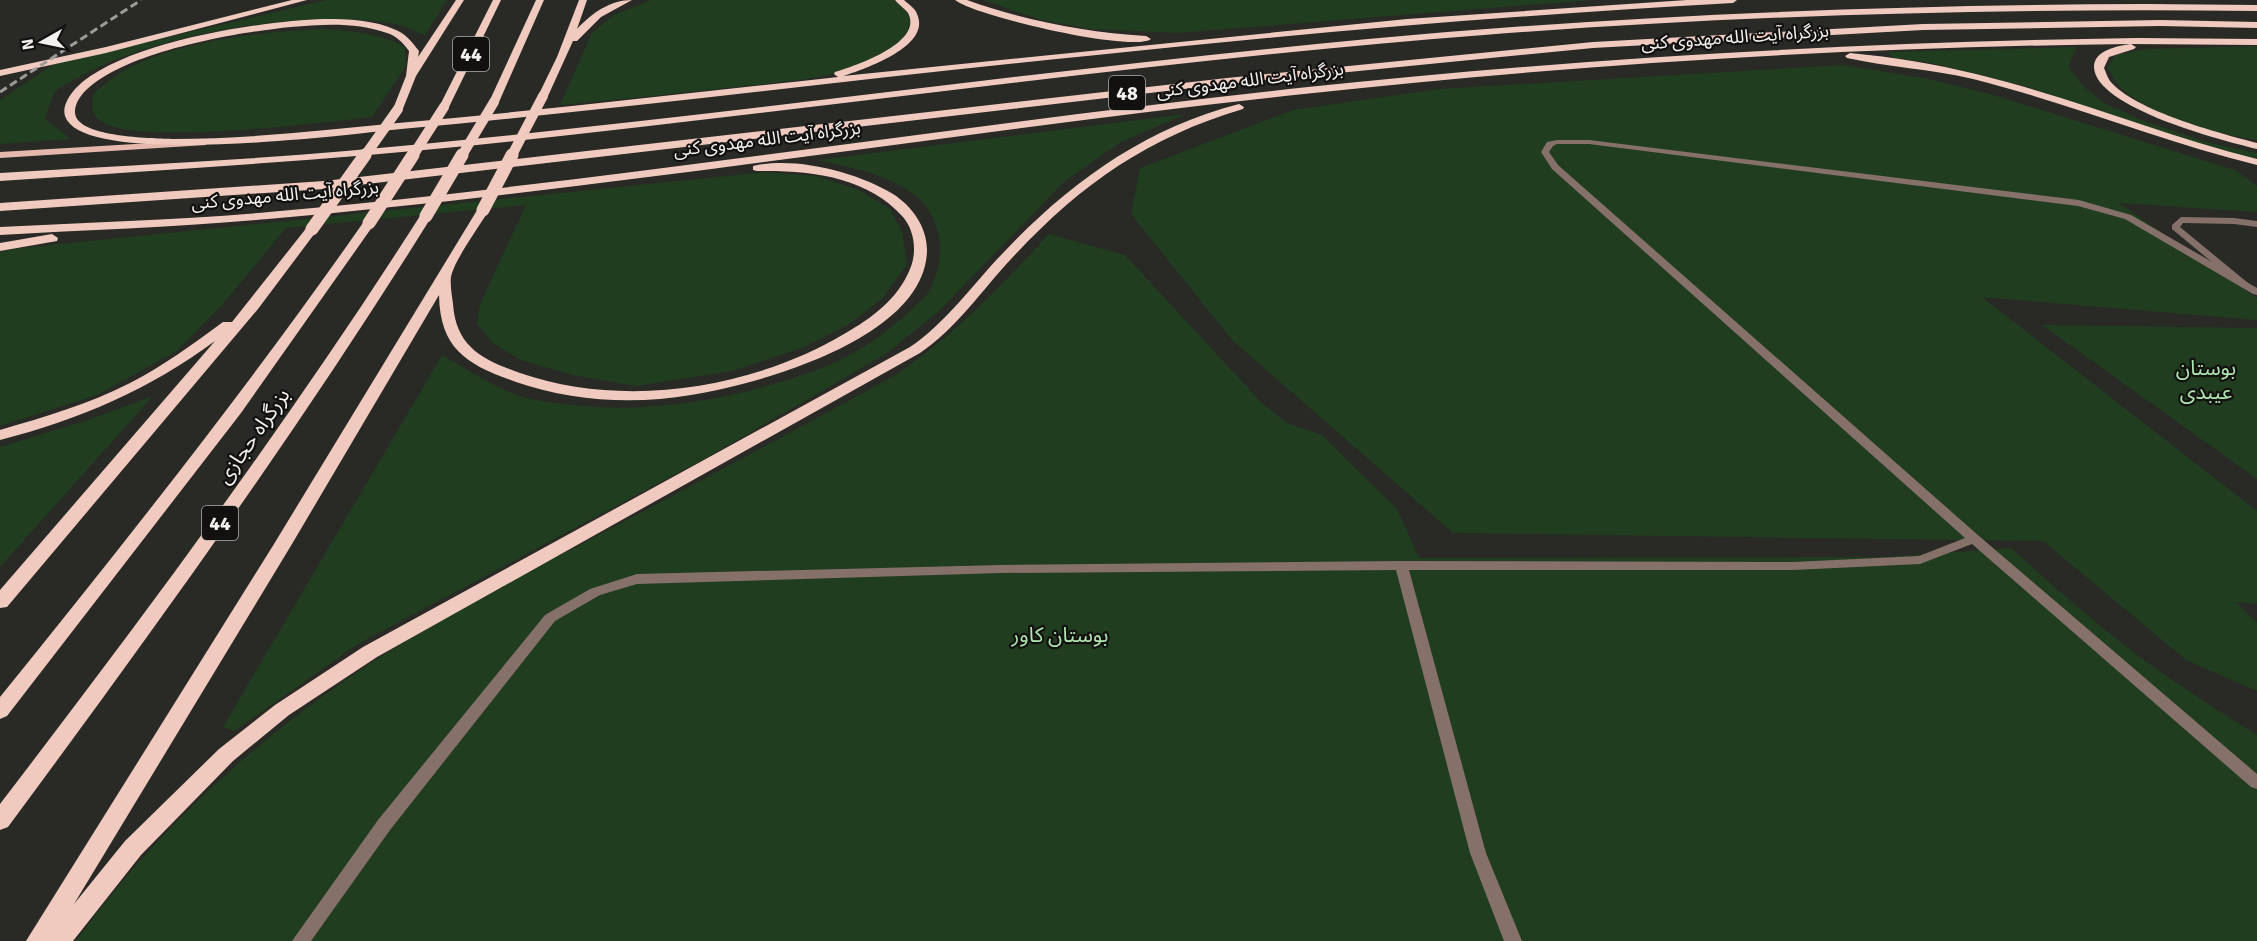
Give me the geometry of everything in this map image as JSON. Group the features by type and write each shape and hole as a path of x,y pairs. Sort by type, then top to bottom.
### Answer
{"highway":[{"path":"0,72 117,47 303,0"},
{"path":"0,602 253,306 312,229 398,109 411,76 460,0"},
{"name":"بزرگراه حجازی","path":"0,711 151,523 320,297 444,107 497,0"},
{"name":"بزرگراه حجازی","path":"0,821 156,614 372,306 494,102 540,0"},
{"path":"38,941 289,534 483,210 562,57 583,0"},
{"path":"562,57 589,21 601,12 628,0"},
{"path":"771,88 851,70 884,57 899,47 912,33 915,23 912,12 899,0"},
{"path":"959,0 1028,25 1076,34 1171,39 1243,37"},
{"name":"بزرگراه آیت الله مهدوی کنی","path":"411,76 414,51 406,39 387,29 330,23 274,26 190,41 124,63 97,77 77,92 68,108 71,120 91,133 104,136 216,142 411,125 1243,37 1527,11 1733,0"},
{"path":"1941,0 2036,6"},
{"name":"بزرگراه آیت الله مهدوی کنی","path":"0,177 347,154 1365,42 1621,22 1893,9 2036,6 2257,8"},
{"name":"بزرگراه آیت الله مهدوی کنی","path":"0,207 324,185 1227,81 1593,45 1886,29 2160,23 2257,25"},
{"path":"1593,64 1691,49 1886,29"},
{"path":"2185,41 2147,44 2109,52 2103,57 2099,71 2105,81 2118,93 2145,109 2212,134 2257,146"},
{"name":"بزرگراه آیت الله مهدوی کنی","path":"0,231 302,213 1299,91 1593,64 1780,51 2015,42 2257,42"},
{"path":"1780,51 1879,59 1956,73 2033,94 2188,144 2257,162"},
{"path":"920,72 1083,62 1155,65"},
{"path":"991,128 1050,114 1309,74"},
{"path":"58,941 133,848 226,755 282,710 370,652 918,348 1030,232 1089,178 1132,150 1222,111 1299,91"},
{"path":"445,273 451,332 463,349 483,364 511,377 546,388 580,393 641,395 692,390 744,380 789,366 835,346 869,326 894,306 913,283 920,267 923,249 919,231 909,213 890,198 856,181 817,170 785,167 675,169"},
{"path":"0,247 68,235 196,221"},
{"path":"0,435 85,407 124,391 198,348 253,306"}],"main road":[{"path":"0,155 216,142"}],"street":[{"path":"2257,292 2128,217 2079,202 1589,142 1564,141 1550,144 1545,152 1555,167 1974,540 2257,783"},
{"path":"2245,285 2175,227 2181,220 2234,220 2257,224"},
{"path":"301,941 384,825 550,618 595,592 637,579 1001,569 1793,566 1920,560 1974,540"},
{"path":"1401,566 1478,853 1512,941"}],"green space":[{"path":"326,0 447,0 425,35 395,24 320,19 234,28 150,47 81,76 55,92 45,119 71,139 0,144 0,100 54,64"},
{"path":"651,0 893,0 906,12 909,24 901,41 889,50 862,64 834,73 775,83 560,105 592,33 614,15"},
{"path":"983,0 1593,0 1177,33 1090,29 1038,19"},
{"path":"323,29 375,36 405,47 406,66 372,117 229,131 147,132 116,127 98,119 93,111 93,94 123,71 156,56 227,38"},
{"path":"2257,46 2257,140 2223,134 2168,117 2136,100 2121,88 2107,67 2116,55 2147,49"},
{"path":"2077,47 2068,66 2082,85 2104,103 2144,121 2206,142 2257,153 2257,159 2166,135 2028,87 1931,63 1894,58 1887,52"},
{"path":"1843,65 1929,79 1990,94 2235,170 2257,186 2257,212 2119,203 2257,298 2257,320 1982,297 2257,511 2257,604 2236,602 2257,623 2257,691 2186,660 2043,541 1453,533 1232,340 1131,214 1140,168 1293,110 1439,89"},
{"path":"1186,114 1121,142 1065,181 939,311 886,354 704,459 358,644 234,731 223,727 442,355 517,395 563,404 599,407 669,405 704,400 739,393 808,373 852,354 879,337 903,317 930,290 938,268 940,252 940,240 934,220 918,198 895,183 870,173 817,160"},
{"path":"766,172 815,176 857,189 890,209 902,232 907,264 883,298 848,325 802,348 732,371 636,386 572,375 521,360 493,343 477,324 480,304 526,205 286,228 223,304 177,351 97,395 0,426 0,252 20,248"},
{"name":"بوستان کاور","path":"1049,234 1125,255 1261,402 1287,423 1322,435 1397,509 1419,558 1886,557 2011,548 2127,647 2257,735 2257,941 76,941 135,867 200,798 235,766 309,706 382,656 455,612 895,375 957,327"},
{"name":"بوستان عیبدی","path":"2042,325 2257,328 2257,479"},
{"path":"153,396 0,567 0,447 88,420"}],"railway":[{"path":"0,92 141,0"}]}
